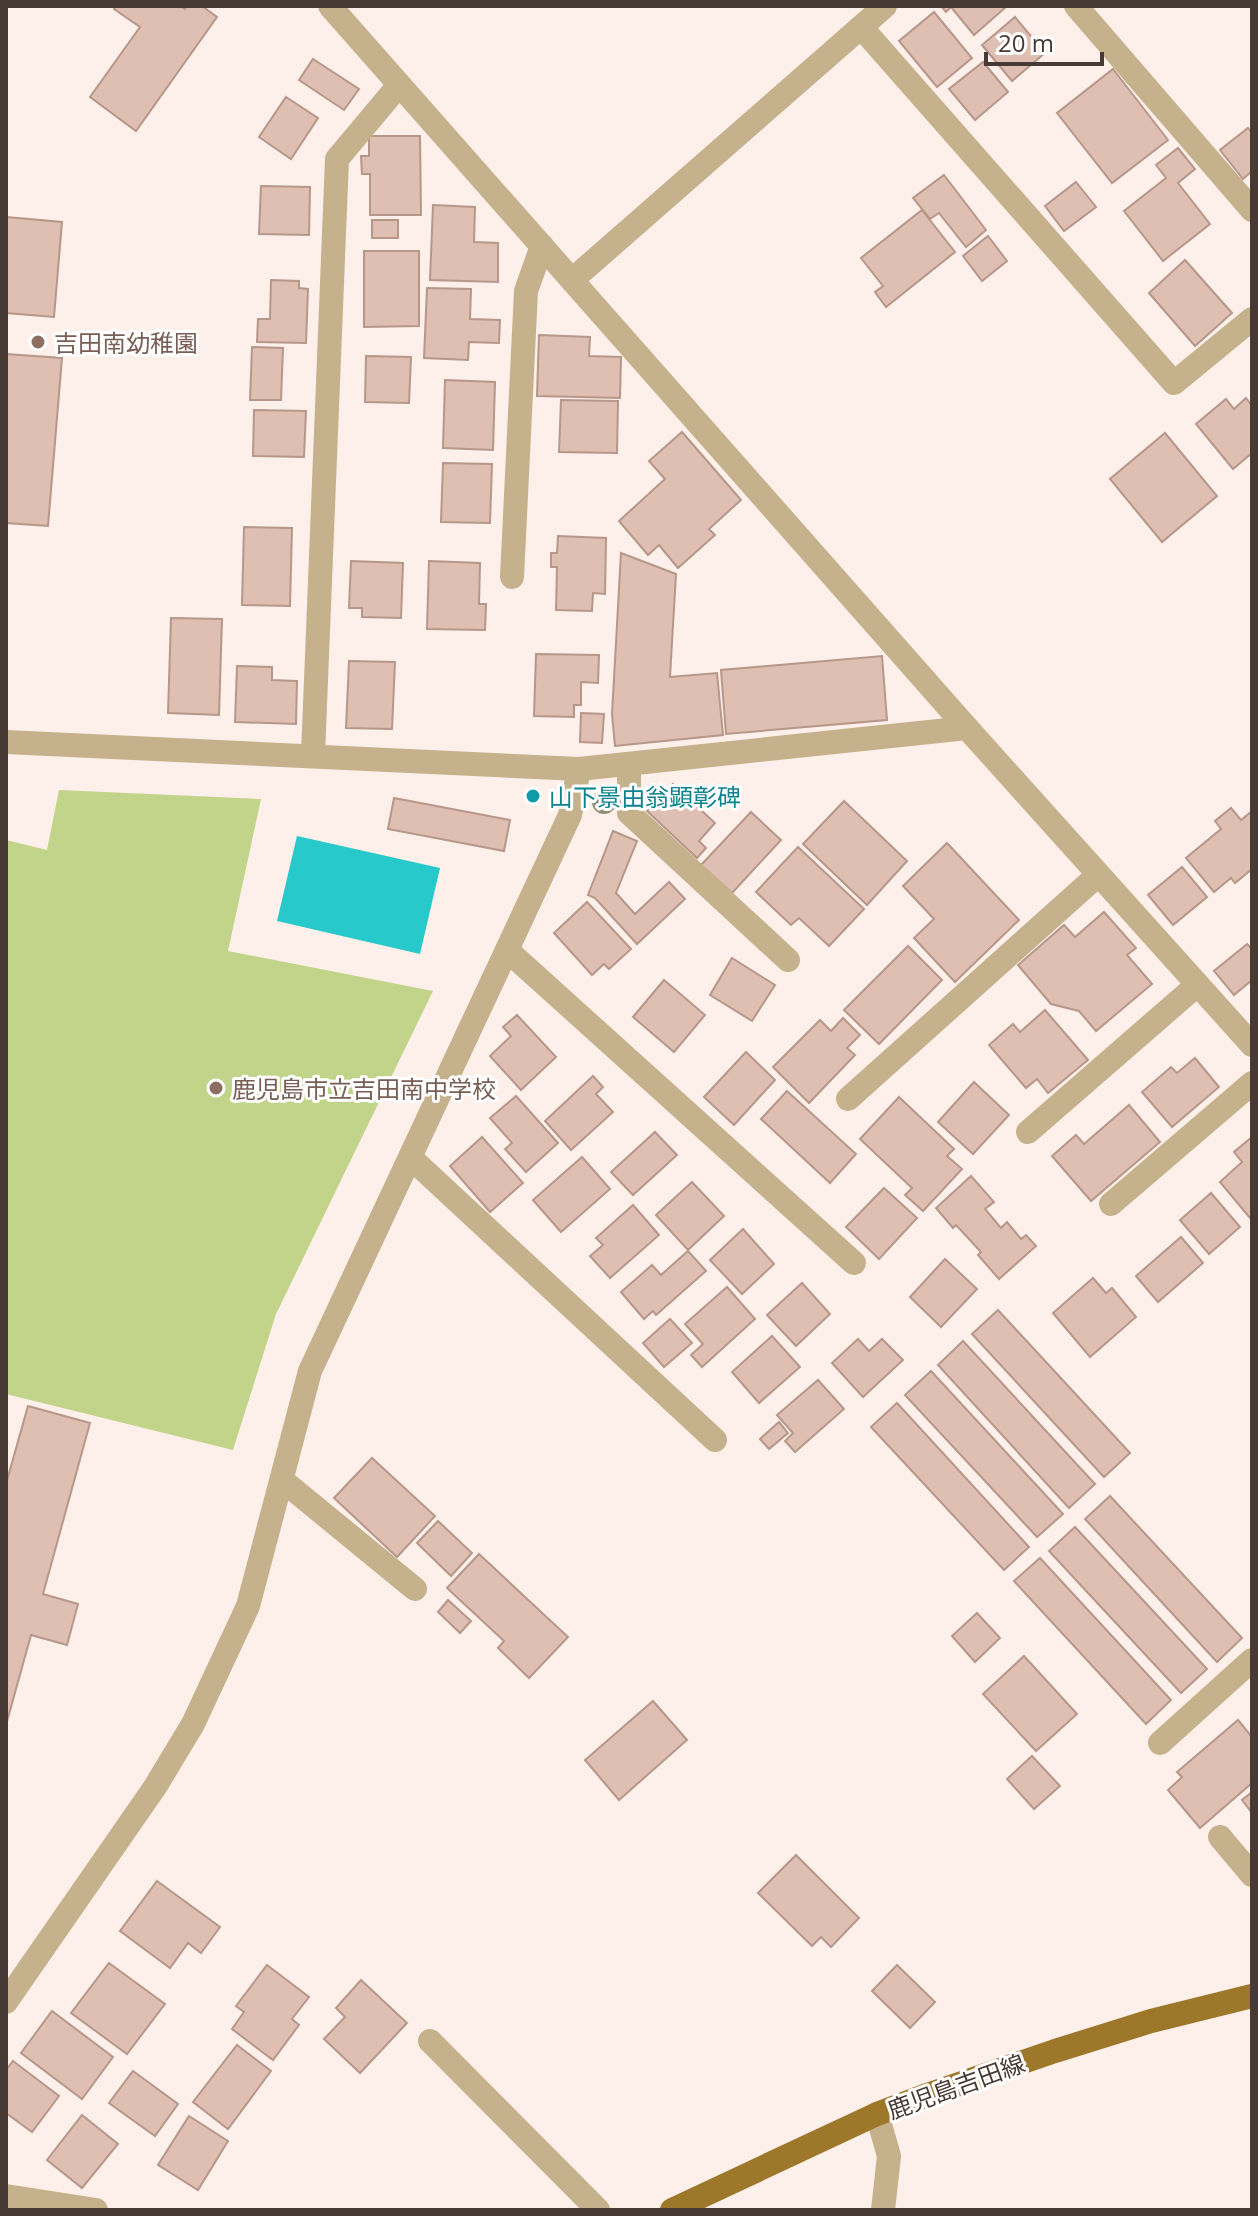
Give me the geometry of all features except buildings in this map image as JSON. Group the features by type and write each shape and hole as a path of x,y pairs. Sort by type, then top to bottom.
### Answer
{"main road":[{"name":"鹿児島吉田線","path":"672,2210 877,2114 1068,2046 1252,1996"}],"street":[{"path":"330,6 967,728 1252,1045"},
{"path":"572,280 885,6"},
{"path":"1076,6 1252,210"},
{"path":"861,27 1174,383 1252,319"},
{"path":"313,755 337,159 399,85"},
{"path":"512,577 526,291 542,246"},
{"path":"6,742 579,769 967,728"},
{"path":"629,764 629,813 788,960"},
{"path":"6,2002 155,1787 193,1724 248,1606 310,1371 570,815 579,769"},
{"path":"848,1099 1098,875"},
{"path":"508,951 854,1263"},
{"path":"1028,1132 1197,985"},
{"path":"1111,1204 1252,1083"},
{"path":"411,1158 715,1440"},
{"path":"282,1480 415,1589"},
{"path":"1160,1743 1252,1660"},
{"path":"1220,1837 1252,1875"},
{"path":"430,2041 598,2210"},
{"path":"877,2114 889,2156 883,2210"},
{"path":"6,2196 96,2210"}],"green space":[{"path":"59,790 261,799 228,951 433,991 276,1314 233,1450 6,1394 6,840 47,850"}],"water":[{"path":"297,836 440,868 420,954 277,921"}],"place":[{"name":"吉田南幼稚園","path":"38,342"},
{"name":"山下景由翁顕彰碑","path":"533,796"},
{"name":"鹿児島市立吉田南中学校","path":"216,1088"}]}
